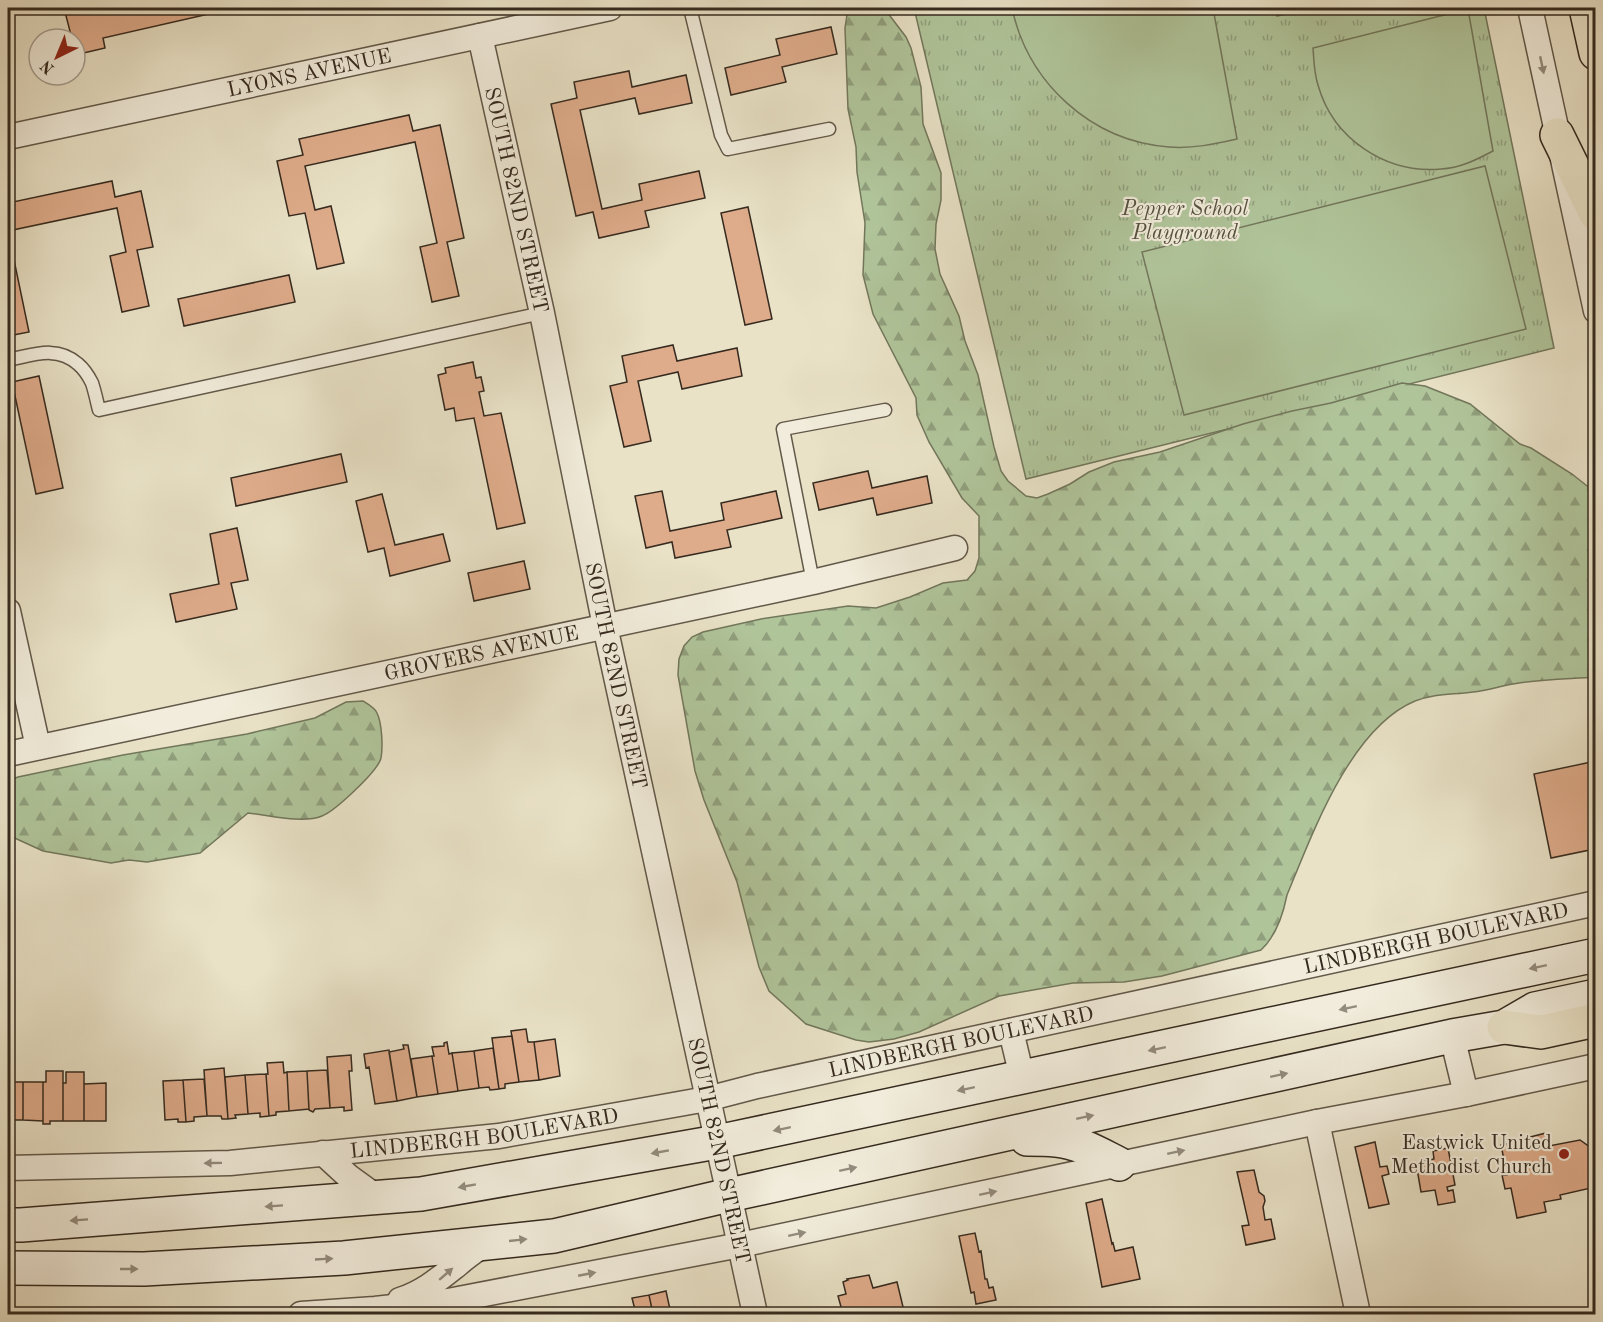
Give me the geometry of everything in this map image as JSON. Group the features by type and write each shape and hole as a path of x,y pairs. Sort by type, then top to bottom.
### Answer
{"main road":[{"path":"1586,8 1596,53"},
{"path":"1557,135 1596,214"},
{"path":"8,1225 421,1194 717,1142 1596,955"},
{"path":"1504,1027 1535,1009 1596,996"},
{"path":"8,1268 167,1268 344,1258 555,1236 729,1195 1452,1036 1504,1027 1541,1032 1596,1020"},
{"path":"987,1139 1057,1140 1084,1147 1119,1164"}],"street":[{"name":"LYONS AVENUE","path":"8,137 610,8"},
{"path":"1530,8 1596,311"},
{"name":"SOUTH 82ND STREET","path":"480,36 542,314 605,626 754,1314"},
{"name":"GROVERS AVENUE","path":"8,754 813,582 955,548"},
{"path":"9,618 38,747"},
{"name":"LINDBERGH BOULEVARD","path":"8,1168 230,1163 499,1136 707,1099 1110,1008 1596,903"},
{"path":"1011,1031 1022,1077"},
{"path":"1452,1036 1467,1094"},
{"path":"301,1314 448,1301 740,1245 1317,1122 1467,1094 1596,1066"},
{"path":"1317,1122 1358,1314"},
{"name":"LINDBERGH BOULEVARD","path":"323,1153 349,1177 378,1198"},
{"path":"375,1309 410,1297 433,1284 486,1243"}],"lane":[{"path":"690,8 722,135 728,149 829,129"},
{"path":"8,360 57,352 69,356 81,366 91,381 99,410 542,314"},
{"path":"813,582 783,429 885,410"}],"green space":[{"path":"852,8 884,8 906,37 911,48 921,87 923,124 941,173 941,200 936,224 935,249 940,274 959,316 965,341 978,375 1001,471 1008,481 1026,496 1037,498 1048,494 1089,472 1114,462 1160,452 1243,424 1402,383 1425,386 1470,404 1520,444 1531,448 1572,474 1596,493 1595,677 1533,681 1430,697 1415,701 1392,715 1371,734 1336,786 1321,814 1297,871 1278,925 1261,950 1162,976 1124,982 1073,983 999,996 919,1032 894,1039 869,1042 806,1024 769,991 759,967 737,882 704,800 695,771 678,675 679,659 684,646 692,637 703,632 761,619 848,606 876,608 943,583 967,580 975,571 979,558 979,516 962,498 929,442 917,415 916,398 873,314 863,275 865,223 857,172 856,147 848,109 845,28 847,15"},
{"name":"Pepper School Playground","path":"914,8 1484,8 1554,348 1026,479"},
{"path":"1012,8 1213,8 1237,139 1195,147 1169,147 1141,142 1114,133 1089,120 1067,103 1032,61 1020,35"},
{"path":"1275,8 1312,8 1277,16"},
{"path":"1468,9 1493,151 1455,167 1421,169 1401,166 1382,159 1349,137 1325,104 1316,76 1313,48"},
{"path":"1485,166 1526,329 1184,415 1142,252"},
{"path":"363,701 375,709 379,717 382,735 381,758 372,772 355,790 322,816 295,819 248,813 200,853 147,862 129,860 111,863 43,851 8,835 8,781 18,777 123,755 247,734 315,718 346,702"}],"building":[{"path":"64,8 235,8 103,38 105,48 87,52 87,27 69,27"},
{"path":"831,27 837,54 782,67 786,82 731,95 725,68 780,55 776,39"},
{"path":"629,71 632,87 686,75 692,103 639,114 635,98 580,110 602,209 642,200 639,184 699,171 705,198 645,211 649,227 599,238 593,212 576,216 551,104 577,98 574,82"},
{"path":"409,115 413,131 440,125 464,238 447,242 459,296 432,302 420,247 437,243 415,142 305,166 315,210 331,206 344,263 317,269 305,213 289,216 277,161 303,155 299,139"},
{"path":"112,181 115,197 141,191 153,247 137,250 149,306 122,312 110,256 126,252 117,208 8,231 8,203"},
{"path":"748,207 772,319 745,325 721,213"},
{"path":"8,231 29,332 8,336"},
{"path":"289,275 295,302 184,326 178,299"},
{"path":"673,345 677,361 737,348 742,376 682,389 678,372 638,381 651,441 624,447 610,386 627,382 622,356"},
{"path":"473,362 476,378 481,377 484,391 479,392 484,416 501,413 525,523 497,529 474,418 456,421 454,408 445,410 438,375 446,373 445,368"},
{"path":"39,376 63,488 36,494 12,382"},
{"path":"341,454 347,482 236,506 231,478"},
{"path":"868,471 872,488 927,476 932,503 877,515 873,498 819,510 813,483"},
{"path":"662,491 670,531 724,520 721,503 776,491 782,518 727,530 731,547 675,558 672,542 646,548 635,496"},
{"path":"382,494 395,545 443,534 450,561 390,576 384,548 368,552 356,501"},
{"path":"237,528 248,580 231,583 237,609 176,622 170,594 219,584 210,534"},
{"path":"524,561 530,589 474,601 468,573"},
{"path":"1596,761 1596,859 1592,860 1590,850 1551,858 1534,774"},
{"path":"526,1029 528,1042 534,1042 539,1080 519,1082 511,1031"},
{"path":"512,1036 519,1082 505,1084 505,1088 499,1089 492,1038"},
{"path":"555,1039 560,1076 539,1080 534,1042"},
{"path":"447,1042 449,1054 452,1053 458,1091 438,1094 432,1047 444,1046"},
{"path":"403,1045 408,1045 417,1097 397,1101 389,1052 404,1049"},
{"path":"493,1048 499,1089 479,1088 474,1051"},
{"path":"389,1050 397,1101 375,1104 369,1067 366,1068 364,1054"},
{"path":"474,1051 479,1088 458,1091 452,1053"},
{"path":"351,1055 352,1071 349,1071 352,1110 344,1111 344,1107 330,1108 327,1057"},
{"path":"432,1056 438,1094 417,1097 411,1059"},
{"path":"283,1062 284,1073 287,1072 289,1111 276,1112 276,1115 269,1116 267,1063"},
{"path":"224,1068 228,1119 222,1119 221,1116 207,1116 204,1070"},
{"path":"327,1070 330,1108 315,1109 313,1112 309,1110 307,1071"},
{"path":"46,1071 63,1071 63,1121 50,1121 50,1124 43,1124 43,1082 46,1082"},
{"path":"307,1071 309,1109 289,1111 287,1072"},
{"path":"66,1072 84,1072 84,1121 63,1121 63,1083 66,1083"},
{"path":"266,1074 269,1116 260,1117 260,1113 248,1114 245,1075"},
{"path":"245,1075 248,1114 235,1115 236,1118 228,1119 225,1077"},
{"path":"204,1079 207,1116 194,1117 194,1121 186,1122 183,1080"},
{"path":"183,1080 186,1122 178,1122 178,1119 165,1120 163,1081"},
{"path":"8,1082 23,1082 23,1120 8,1120"},
{"path":"23,1082 43,1082 43,1121 23,1120"},
{"path":"106,1083 106,1121 84,1121 84,1084"},
{"path":"1546,1133 1549,1146 1580,1140 1594,1150 1596,1175 1590,1182 1591,1188 1560,1195 1561,1199 1544,1202 1546,1212 1517,1218 1511,1188 1505,1189 1502,1175 1507,1175 1501,1145"},
{"path":"1375,1142 1380,1167 1387,1166 1389,1174 1382,1176 1389,1204 1369,1208 1355,1147"},
{"path":"1448,1148 1455,1185 1447,1187 1448,1191 1453,1190 1455,1202 1438,1205 1435,1190 1421,1192 1416,1163 1434,1159 1433,1151"},
{"path":"1254,1170 1259,1192 1264,1196 1265,1220 1271,1219 1275,1239 1246,1245 1242,1226 1249,1225 1237,1172"},
{"path":"1102,1199 1115,1251 1133,1247 1140,1279 1102,1287 1086,1203"},
{"path":"975,1233 979,1252 981,1251 985,1279 987,1279 989,1288 993,1287 996,1300 976,1304 974,1292 971,1293 959,1236"},
{"path":"869,1275 873,1288 897,1282 904,1311 893,1314 843,1314 838,1296 846,1294 843,1282 847,1279"},
{"path":"666,1291 671,1314 653,1314 649,1295"},
{"path":"649,1295 653,1314 636,1314 632,1298"}],"place":[{"name":"Eastwick United Methodist Church","path":"1564,1154"}]}
